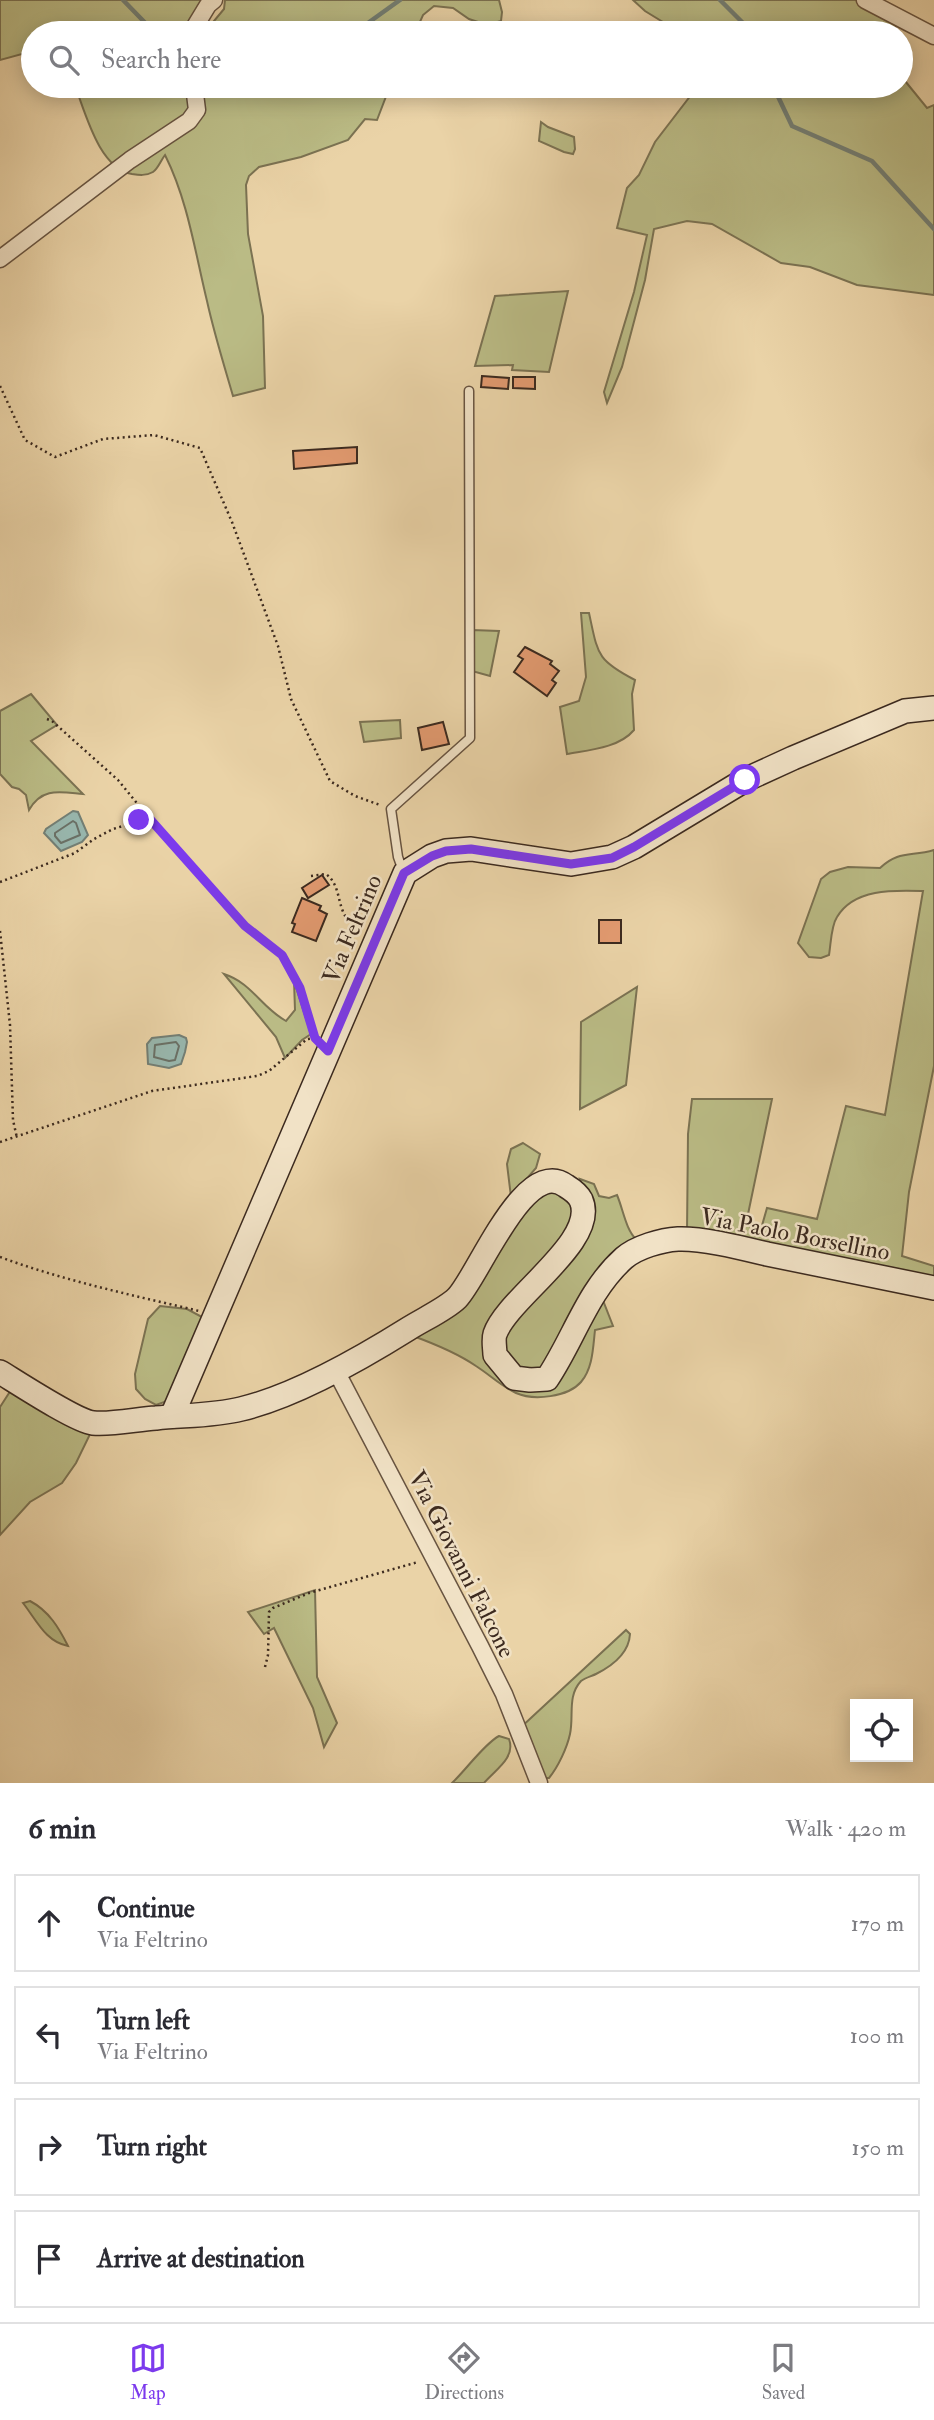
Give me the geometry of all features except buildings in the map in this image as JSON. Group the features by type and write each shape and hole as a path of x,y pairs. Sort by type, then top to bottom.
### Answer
{"street":[{"path":"198,21 214,0"},
{"path":"865,0 905,21"},
{"path":"913,25 934,36"},
{"path":"0,259 130,160 189,121 197,110 196,98"},
{"name":"Via Feltrino","path":"172,1416 216,1315 322,1044 404,873 432,856 446,851 471,849 571,864 612,858 745,780 905,711 934,708"},
{"name":"Via Paolo Borsellino","path":"0,1372 92,1423 240,1409 267,1401 336,1371 373,1351 457,1298 512,1211 530,1189 549,1180 562,1183 576,1194 582,1201 582,1217 575,1240 514,1306 495,1335 495,1355 514,1378 547,1378 563,1355 588,1303 607,1279 625,1257 657,1242 680,1239 737,1247 934,1288"},
{"name":"Via Giovanni Falcone","path":"336,1371 504,1695 539,1783"}],"lane":[{"path":"404,873 398,857 391,809 470,738 469,391"}],"path":[{"path":"0,386 25,440 55,457 103,439 154,435 200,448 232,522 278,646 291,699 330,781 355,796 391,809"},
{"path":"47,719 118,780 245,926 282,955 300,988 322,1044"},
{"path":"0,882 75,853 94,839 113,830 149,818"},
{"path":"311,876 326,874 335,883 344,915 349,921"},
{"path":"0,932 10,1025 13,1120 17,1138"},
{"path":"0,1143 152,1091 257,1076 269,1071 307,1039 322,1044"},
{"path":"0,1257 116,1292 216,1315"},
{"path":"265,1667 269,1612 273,1608 309,1593 434,1557"}],"green space":[{"path":"0,0 206,0 192,21 21,21 21,54 0,60"},
{"path":"225,0 499,0 502,12 501,21 475,21 453,8 434,6 420,21 214,21 224,9"},
{"path":"633,0 860,0 898,21 661,21"},
{"path":"913,91 927,108 934,105 934,295 857,285 810,267 781,263 712,224 687,221 654,229 645,280 622,367 607,403 604,392 634,292 647,235 617,228 627,188 639,175 655,142 689,98 913,98"},
{"path":"79,98 385,98 377,120 365,119 348,140 301,157 259,167 249,176 246,185 248,234 263,316 265,388 233,396 180,190 165,155 155,171 148,174 132,174 121,170 102,151"},
{"path":"541,122 574,137 573,154 539,141"},
{"path":"568,291 549,372 512,370 513,365 475,366 495,296"},
{"path":"581,613 589,613 597,647 606,661 635,680 632,694 634,730 612,744 567,754 560,707 579,701 586,677"},
{"path":"472,630 499,631 490,676 472,671"},
{"path":"31,694 57,725 31,741 83,794 46,794 29,810 26,795 12,787 0,774 0,711"},
{"path":"400,720 401,738 364,742 360,722"},
{"path":"934,850 934,1066 909,1192 902,1256 934,1266 934,1279 687,1232 688,1134 692,1099 772,1099 747,1219 754,1235 759,1236 767,1208 817,1219 846,1106 885,1115 923,891 876,893 854,901 844,908 835,921 829,955 821,958 809,957 798,943 821,879 830,872 848,867 880,868 899,856"},
{"path":"224,974 242,983 286,1021 295,1010 294,981 311,1034 285,1058 276,1037"},
{"path":"637,987 626,1085 580,1109 581,1022"},
{"path":"523,1143 540,1154 536,1168 511,1197 507,1164 511,1149"},
{"path":"580,1179 594,1184 599,1196 609,1198 617,1195 627,1225 636,1239 550,1368 521,1370 502,1352 502,1335 588,1200"},
{"path":"546,1188 572,1199 573,1223 488,1360 490,1366 502,1378 526,1386 602,1298 613,1326 595,1330 592,1357 581,1382 559,1394 532,1397 516,1393 461,1357 413,1336"},
{"path":"160,1306 187,1309 202,1317 170,1400 156,1405 145,1399 136,1389 135,1374 148,1319"},
{"path":"11,1390 94,1426 76,1463 62,1483 30,1502 0,1535 0,1407"},
{"path":"315,1590 317,1677 337,1723 324,1747 313,1708 274,1628 264,1634 248,1612"},
{"path":"30,1601 53,1620 68,1646 60,1644 43,1630 23,1603"},
{"path":"626,1630 630,1634 629,1641 619,1658 602,1671 581,1681 577,1687 572,1700 570,1734 564,1751 549,1778 541,1778 519,1729"},
{"path":"499,1736 509,1739 510,1752 484,1783 452,1783 487,1745"}],"water":[{"path":"73,811 78,812 88,835 82,842 61,851 44,833"},
{"path":"179,1035 186,1038 187,1042 181,1064 169,1068 148,1064 147,1044 152,1038"}],"waterway":[{"path":"123,0 143,21"},
{"path":"371,21 400,0"},
{"path":"720,0 741,21"},
{"path":"779,98 792,126 872,161 934,229"}],"route":[{"path":"139,820 149,818 245,926 282,955 300,988 315,1038 328,1051 404,873 432,856 446,851 471,849 571,864 612,858 745,780"}]}
